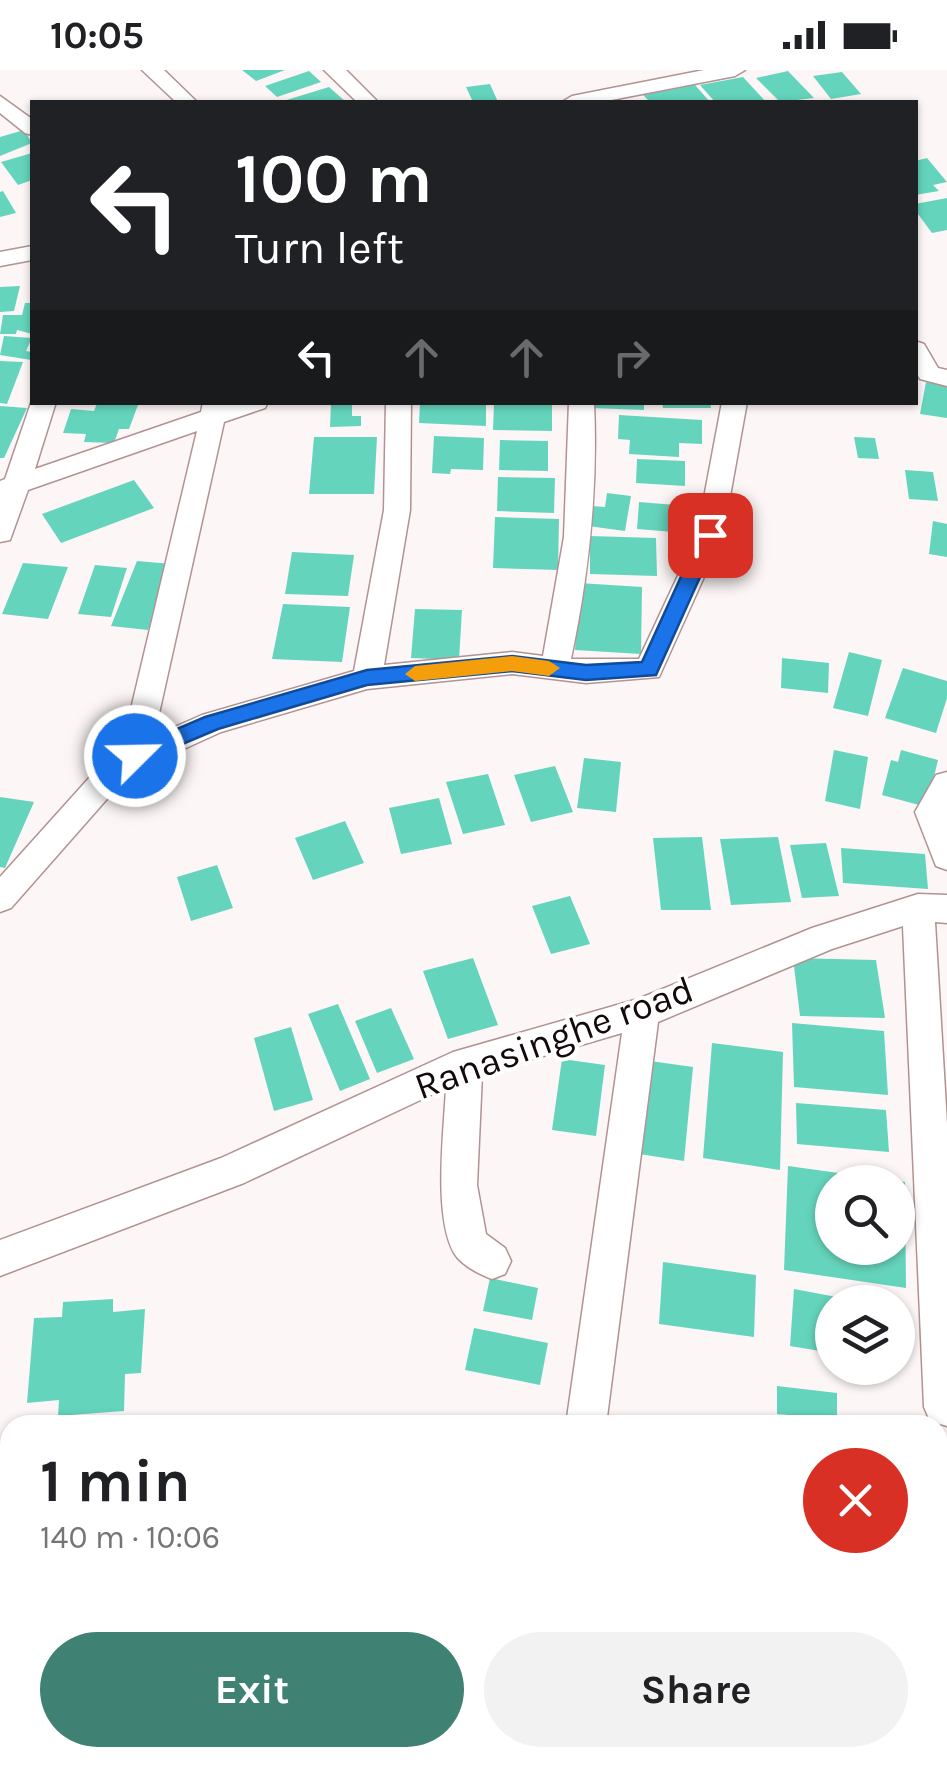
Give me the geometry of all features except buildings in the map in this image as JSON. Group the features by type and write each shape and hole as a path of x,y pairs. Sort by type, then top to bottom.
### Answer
{"street":[{"path":"152,70 184,100"},
{"path":"334,70 366,100"},
{"path":"594,100 639,96 736,70"},
{"path":"0,102 30,127"},
{"path":"0,259 30,253"},
{"path":"918,354 929,373 947,378"},
{"path":"0,533 9,486 43,405"},
{"path":"9,486 216,410 241,405"},
{"path":"367,678 398,510 399,405"},
{"path":"556,669 567,616 586,465 581,405"},
{"path":"0,898 118,766 212,723 367,678 512,664 586,672 649,669 710,535 734,405"},
{"path":"135,756 216,410"},
{"path":"947,784 930,812 947,858"},
{"path":"932,908 944,1407"},
{"name":"Ranasinghe road","path":"0,1258 231,1171 465,1063 642,1012 824,938 932,908"},
{"path":"587,1415 642,1012"},
{"path":"465,1063 459,1184 468,1244 492,1261"}],"slow traffic":[{"path":"415,674 512,664 549,668"}],"route":[{"path":"135,756 212,723 367,678 512,664 586,672 649,669 710,535"}]}
